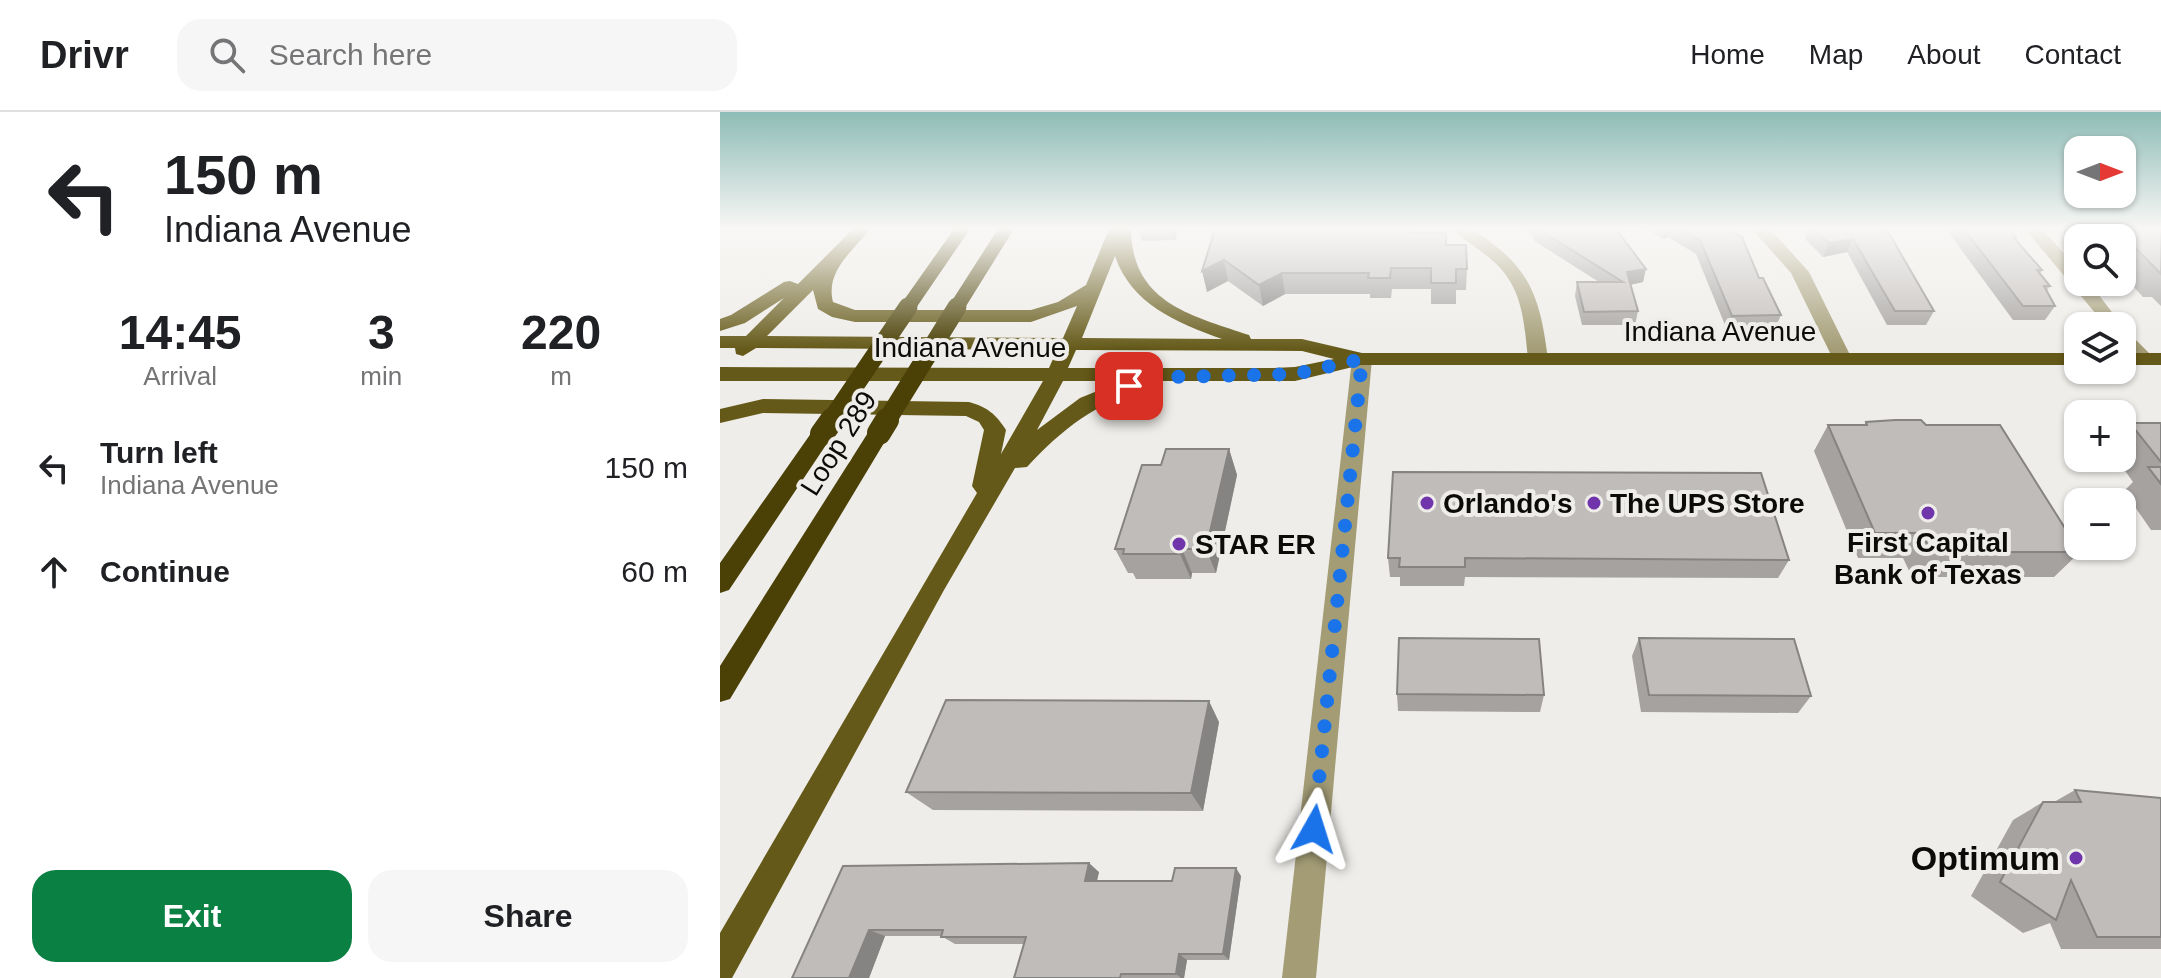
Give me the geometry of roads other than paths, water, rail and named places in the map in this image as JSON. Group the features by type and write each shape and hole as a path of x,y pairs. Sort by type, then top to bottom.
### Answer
{"highway":[{"name":"Loop 289","path":"720,583 934,269"},
{"name":"Loop 289","path":"720,690 981,269"}],"main road":[{"path":"720,325 738,319 814,269"},
{"path":"720,374 822,269"},
{"path":"830,269 821,291 824,305 839,313 855,316 1031,316 1076,302 1094,288"},
{"path":"720,966 1056,376 1102,269"},
{"path":"1128,269 1136,284 1181,318 1259,346"},
{"name":"Indiana Avenue","path":"720,342 1302,345 1362,359"},
{"name":"Indiana Avenue","path":"720,374 1170,377 1295,374 1362,359 2064,359"},
{"path":"977,512 1010,471 1072,410 1129,386 1170,377"},
{"path":"720,416 763,406 969,409 986,417 995,430 977,512"}],"street":[{"path":"1513,269 1519,274 1533,316 1538,359"},
{"path":"1800,269 1842,359"},
{"path":"2091,296 2104,312"},
{"path":"2136,345 2152,359"},
{"path":"1299,978 1362,359"}],"place":[{"name":"Orlando's","path":"1427,503"},
{"name":"The UPS Store","path":"1594,503"},
{"name":"First Capital Bank of Texas","path":"1928,513"},
{"name":"STAR ER","path":"1179,544"},
{"name":"Optimum","path":"2076,858"}]}
